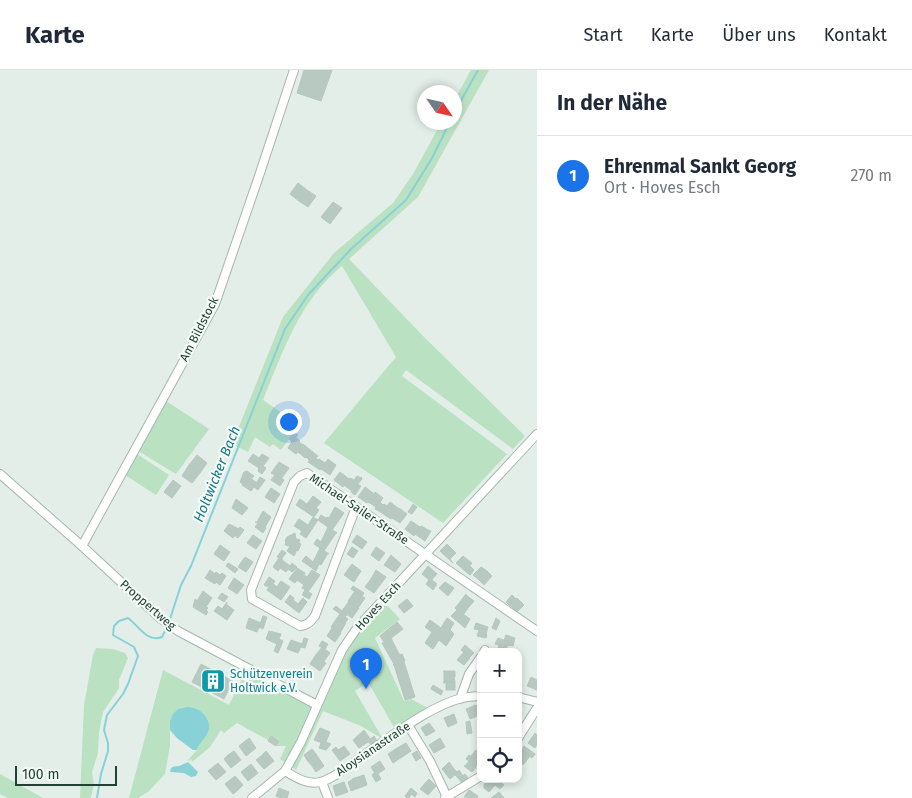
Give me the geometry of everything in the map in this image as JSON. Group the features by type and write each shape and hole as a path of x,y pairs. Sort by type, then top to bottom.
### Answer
{"street":[{"name":"Am Bildstock","path":"82,546 214,304 294,70"},
{"name":"Hoves Esch","path":"252,798 285,771 301,742 342,650 357,628 537,434"},
{"name":"Michael-Sailer-Straße","path":"356,507 315,616 310,622 300,626 252,600 251,590 294,482 300,476 307,473 537,631"},
{"name":"Proppertweg","path":"0,474 161,619 178,631 317,705"},
{"path":"460,699 469,674 477,662"},
{"name":"Aloysianastraße","path":"285,771 296,778 312,783 322,782 408,725 440,707 460,699 477,697"},
{"path":"522,698 537,702"},
{"path":"522,733 537,708"},
{"path":"408,725 430,761 446,797 477,778"},
{"path":"322,782 328,798"}],"green space":[{"path":"471,70 489,70 462,118 462,86"},
{"path":"437,130 455,130 418,197 349,259 424,337 525,436 513,449 406,370 402,376 507,454 443,523 324,443 396,357 342,266 327,280 304,310 294,327 263,400 299,425 281,450 273,444 270,447 255,437 248,452 232,444 283,317 334,253 393,203 413,174"},
{"path":"163,399 209,429 176,474 138,451"},
{"path":"137,454 169,475 156,495 125,475 133,455"},
{"path":"380,598 400,619 375,638 404,701 411,699 428,708 395,729 368,682 355,691 383,739 361,726 323,711 296,770 280,759 286,746 277,746 279,740 271,736 268,740 237,723 224,733 221,730 210,747 191,763 191,759 188,760 207,734 170,721 170,746 165,774 148,792 138,798 129,798 163,670 229,705 245,673 313,706 330,665 347,635 359,619"},
{"path":"96,648 113,649 125,653 128,658 119,680 119,688 103,712 99,732 98,753 92,772 94,785 91,798 80,798 84,705"},
{"path":"0,774 43,798 8,798 0,794"}],"water":[{"path":"188,707 202,713 209,725 208,732 197,750 193,750 170,730 170,721 173,714 178,709"},
{"path":"188,762 198,772 196,776 191,777 184,773 170,771 172,767"}],"building":[{"path":"304,70 332,70 321,101 297,93"},
{"path":"298,183 307,190 299,201 290,194"},
{"path":"307,190 316,196 308,207 299,201"},
{"path":"333,202 342,208 330,224 321,217"},
{"path":"294,432 298,435 292,442 289,439"},
{"path":"295,437 303,445 296,454 288,448"},
{"path":"303,444 314,453 309,460 298,452"},
{"path":"314,453 318,456 311,464 308,462"},
{"path":"253,454 259,458 262,454 269,458 263,466 266,468 262,474 258,471 259,468 248,461"},
{"path":"197,455 207,463 200,473 189,465"},
{"path":"315,458 325,463 320,470 311,464"},
{"path":"328,459 336,465 330,475 321,469"},
{"path":"279,462 289,468 281,479 271,473"},
{"path":"189,465 200,473 192,483 182,476"},
{"path":"247,471 254,476 252,478 248,476 243,484 240,482 244,472"},
{"path":"340,472 349,479 343,487 334,480"},
{"path":"275,475 284,480 280,486 271,480"},
{"path":"248,476 257,483 251,491 242,485"},
{"path":"357,476 362,479 352,491 344,485 350,478 354,480"},
{"path":"260,477 265,480 258,490 254,487"},
{"path":"173,480 181,486 172,498 164,492"},
{"path":"357,484 361,486 355,495 351,492"},
{"path":"365,487 373,493 367,503 358,497"},
{"path":"271,488 280,494 274,503 265,497"},
{"path":"375,492 383,498 380,502 383,505 379,511 368,502"},
{"path":"313,496 321,502 316,508 319,510 314,517 296,505 300,499 307,504"},
{"path":"236,499 248,508 242,515 232,508"},
{"path":"390,502 398,508 391,519 379,511 384,504 387,506"},
{"path":"413,504 417,507 412,514 408,512"},
{"path":"335,507 344,513 332,530 318,520 321,515 329,518"},
{"path":"399,508 407,514 400,523 392,518"},
{"path":"263,511 271,517 263,533 255,527 258,523 255,522 257,522"},
{"path":"313,517 318,520 306,538 300,534 302,531 294,526 299,519 308,525"},
{"path":"411,521 420,527 414,536 405,529"},
{"path":"229,524 239,529 233,538 224,531"},
{"path":"421,526 431,531 425,541 415,534"},
{"path":"240,527 244,530 238,538 234,535"},
{"path":"328,527 337,533 324,551 314,544 317,539 321,542"},
{"path":"295,533 296,539 300,540 299,543 301,544 298,551 295,550 294,556 287,551 290,546 285,545 285,541 287,537"},
{"path":"253,535 262,541 256,549 247,543"},
{"path":"357,535 367,542 362,549 352,542"},
{"path":"447,544 456,553 450,559 453,563 440,551"},
{"path":"220,545 230,552 224,561 214,554"},
{"path":"352,547 358,551 353,558 347,554"},
{"path":"376,547 385,553 379,561 371,555"},
{"path":"320,548 328,553 316,571 302,561 306,556 313,562"},
{"path":"282,550 286,553 282,560 290,566 292,563 297,567 292,572 288,569 286,572 280,568 278,571 273,567"},
{"path":"391,555 401,564 395,572 384,565"},
{"path":"463,556 472,563 465,571 456,563"},
{"path":"245,557 253,562 246,572 238,567"},
{"path":"228,563 238,569 235,573 226,566"},
{"path":"352,564 361,571 354,582 344,575"},
{"path":"428,566 437,574 427,585 429,580 422,574"},
{"path":"470,566 474,570 470,575 465,571"},
{"path":"481,567 487,571 479,580 473,575"},
{"path":"297,568 305,573 304,575 307,577 312,570 320,575 308,592 302,588 304,585 297,580 295,583 289,579"},
{"path":"210,570 215,574 216,572 220,575 222,573 226,576 220,585 205,578"},
{"path":"376,570 386,577 380,585 371,579"},
{"path":"487,571 492,576 484,585 479,580"},
{"path":"269,577 275,581 268,587 264,585"},
{"path":"234,578 244,585 237,594 228,588"},
{"path":"371,579 380,585 374,593 365,587"},
{"path":"432,580 437,584 433,590 427,585"},
{"path":"281,581 290,587 281,600 267,590 272,583 277,587"},
{"path":"445,582 454,588 448,596 439,588"},
{"path":"353,586 364,593 362,596 351,589"},
{"path":"305,590 312,594 309,599 302,595"},
{"path":"203,591 212,598 206,607 197,601"},
{"path":"355,591 365,598 358,608 348,601"},
{"path":"222,593 228,597 224,602 218,598"},
{"path":"466,594 474,601 468,608 460,602"},
{"path":"290,595 298,604 303,598 307,602 299,613 285,602"},
{"path":"512,595 516,599 510,606 506,602"},
{"path":"517,598 524,605 517,612 510,605"},
{"path":"195,599 208,608 206,615 193,607"},
{"path":"407,599 413,606 404,613 398,606"},
{"path":"349,601 359,608 352,618 342,611"},
{"path":"227,602 226,604 234,610 227,620 214,611 218,606 222,609"},
{"path":"460,602 468,608 463,615 455,608"},
{"path":"336,606 347,615 345,617 333,609"},
{"path":"457,610 470,619 465,628 451,616"},
{"path":"340,614 348,619 345,623 337,618"},
{"path":"263,616 267,617 263,629 259,627"},
{"path":"249,618 261,623 257,632 246,628"},
{"path":"337,618 346,623 340,633 331,627"},
{"path":"447,618 454,623 450,630 454,634 446,646 439,640 433,649 425,643 432,632 425,627 430,620 441,628"},
{"path":"496,618 500,621 496,630 492,628"},
{"path":"397,622 403,629 390,639 386,635 388,634 386,631"},
{"path":"476,623 488,627 486,638 477,636 479,630 474,629"},
{"path":"332,628 341,633 335,642 327,636"},
{"path":"269,631 281,634 277,644 266,639"},
{"path":"386,631 388,634 386,635 391,638 405,661 393,665 380,636"},
{"path":"506,635 515,638 513,646 508,645 509,642 504,640"},
{"path":"304,638 308,639 305,648 301,647"},
{"path":"498,638 509,642 507,648 498,648 499,645 495,644"},
{"path":"279,639 283,641 278,653 274,651"},
{"path":"291,640 302,644 298,653 287,649"},
{"path":"322,641 328,644 325,649 319,646"},
{"path":"465,645 474,653 470,657 461,650"},
{"path":"322,647 330,653 324,661 315,656"},
{"path":"464,652 470,658 464,665 457,660"},
{"path":"315,656 326,663 320,671 310,664"},
{"path":"404,662 415,697 405,700 394,665"},
{"name":"Schützenverein Holtwick e.V.","path":"201,664 233,681 224,699 192,682"},
{"path":"443,671 455,671 455,682 443,683"},
{"path":"531,677 537,680 537,690 527,686"},
{"path":"446,682 455,682 455,690 446,690"},
{"path":"433,685 443,691 441,695 431,689"},
{"path":"476,705 477,716 470,719 466,709"},
{"path":"454,714 457,723 448,727 444,718"},
{"path":"470,721 472,733 467,734 466,722"},
{"path":"429,723 435,731 426,736 421,728"},
{"path":"320,728 330,732 325,744 314,740"},
{"path":"364,730 371,740 359,748 353,740"},
{"path":"535,733 537,735 537,745 535,748 528,743"},
{"path":"271,736 279,741 276,746 268,741"},
{"path":"374,736 377,741 371,745 368,741"},
{"path":"249,738 256,748 251,752 244,742"},
{"path":"440,738 445,747 434,753 429,745"},
{"path":"244,742 251,752 246,756 239,746"},
{"path":"326,742 331,744 326,750 319,748 321,743 325,744"},
{"path":"406,743 411,751 402,757 397,748"},
{"path":"344,746 350,754 340,761 332,750 336,747 338,750"},
{"path":"524,746 535,754 532,758 522,750"},
{"path":"397,748 402,757 393,763 388,754"},
{"path":"312,749 316,754 307,760 304,755"},
{"path":"522,750 530,756 522,764"},
{"path":"234,751 241,760 236,764 228,755"},
{"path":"266,751 274,761 269,765 261,756"},
{"path":"417,751 421,758 416,761 412,754"},
{"path":"477,751 477,761 471,756"},
{"path":"316,754 320,760 312,766 307,760"},
{"path":"228,755 236,764 231,768 224,759"},
{"path":"469,755 477,761 477,766 472,772 464,766 469,761 466,759"},
{"path":"261,756 269,765 264,769 256,760"},
{"path":"320,760 324,766 316,772 312,766"},
{"path":"380,761 385,769 376,775 371,767"},
{"path":"449,762 457,773 450,779 442,769"},
{"path":"218,763 226,772 221,776 213,767"},
{"path":"251,764 258,773 253,777 246,768"},
{"path":"213,767 221,776 216,780 208,771"},
{"path":"246,768 253,777 248,781 241,772"},
{"path":"453,768 457,772 459,770 463,776 459,779 455,775 457,773"},
{"path":"374,773 378,774 381,779 376,782 372,775"},
{"path":"465,774 468,778 462,783 459,779"},
{"path":"364,775 367,785 356,789 352,779"},
{"path":"235,776 243,785 238,790 230,780"},
{"path":"429,779 436,786 428,795 420,789"},
{"path":"230,780 238,790 233,794 225,784"},
{"path":"352,780 356,789 351,791 348,782"},
{"path":"344,782 348,792 336,796 333,786"},
{"path":"485,783 496,784 489,792 484,788"},
{"path":"502,783 504,785 500,789 496,784"},
{"path":"279,788 289,792 287,798 276,796"},
{"path":"411,788 417,793 415,797 411,794 407,798 405,796"},
{"path":"469,790 478,796 477,798 464,797"},
{"path":"499,792 504,798 491,798"}],"waterway":[{"name":"Holtwicker Bach","path":"462,99 478,70"},
{"name":"Holtwicker Bach","path":"169,622 181,585 191,566 285,329 308,295 351,249 406,200 432,158 446,130"},
{"name":"Holtwicker Bach","path":"97,798 101,774 108,751 104,730 107,715 123,694 138,656 134,647 113,635 114,626 119,621 128,618 152,638 162,637 167,627"}],"place":[{"name":"Schützenverein Holtwick e.V.","path":"213,681"},
{"name":"Ehrenmal Sankt Georg","path":"366,689"}]}
